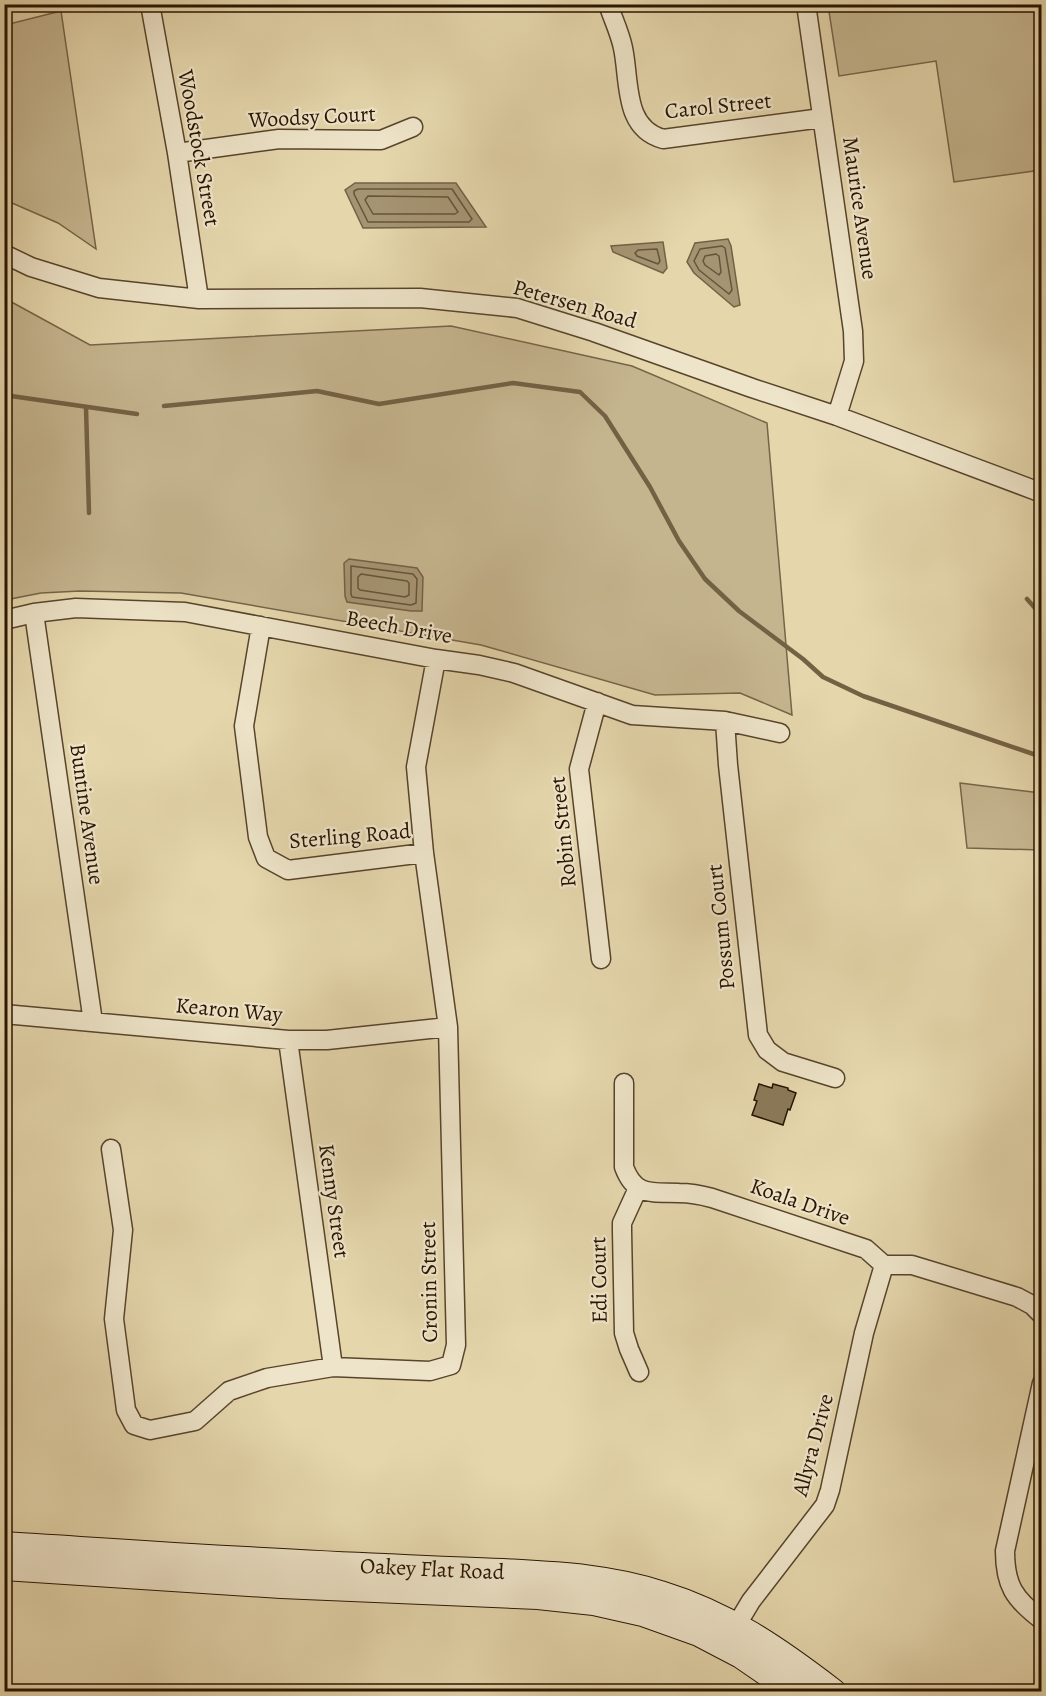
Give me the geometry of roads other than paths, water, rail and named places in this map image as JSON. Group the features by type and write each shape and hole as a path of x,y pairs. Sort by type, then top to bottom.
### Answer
{"main road":[{"name":"Oakey Flat Road","path":"4,1545 259,1562 549,1574 612,1582 660,1593 710,1612 759,1666 795,1692"},
{"name":"Oakey Flat Road","path":"4,1567 281,1585 572,1599 616,1606 699,1633 731,1636 784,1655 833,1692"}],"street":[{"name":"Woodstock Street","path":"150,4 177,153 199,299"},
{"name":"Carol Street","path":"608,4 623,47 632,110 638,122 652,136 663,139 822,118"},
{"name":"Maurice Avenue","path":"806,4 854,331 854,361 837,416"},
{"name":"Woodsy Court","path":"177,153 279,139 381,140 413,127"},
{"name":"Petersen Road","path":"4,254 31,267 99,288 199,299 420,298 517,308 594,332 837,416 1041,493"},
{"name":"Beech Drive","path":"4,620 34,613 76,608 185,612 436,659 480,664 632,715 725,721 780,733"},
{"name":"Buntine Avenue","path":"34,613 93,1022"},
{"name":"Sterling Road","path":"261,626 244,726 258,837 266,858 288,870 424,853"},
{"name":"Cronin Street","path":"111,1149 123,1230 114,1320 126,1410 134,1425 150,1430 195,1421 229,1390 267,1377 333,1368 430,1371 451,1365 456,1345 448,1027 424,853 416,767 436,659"},
{"name":"Robin Street","path":"597,702 579,769 601,958"},
{"name":"Possum Court","path":"725,721 758,1035 767,1050 783,1062 835,1078"},
{"name":"Kearon Way","path":"4,1014 288,1040 327,1041 448,1027"},
{"name":"Kenny Street","path":"288,1040 333,1368"},
{"path":"624,1083 624,1167 629,1179 638,1188"},
{"name":"Koala Drive","path":"638,1188 647,1192 694,1194 712,1198 866,1249 884,1265"},
{"name":"Edi Court","path":"638,1188 622,1223 622,1231 624,1333 639,1372"},
{"path":"884,1265 912,1264 999,1291 1032,1305 1041,1315"},
{"name":"Allyra Drive","path":"731,1636 758,1592 825,1505 833,1479 864,1333 884,1265"},
{"path":"1041,1383 1005,1551 1005,1564 1006,1576 1011,1586 1021,1601 1041,1620"}],"water":[{"path":"355,183 456,183 486,227 363,228 345,190"},
{"path":"728,239 740,305 734,307 694,273 687,262 695,243"},
{"path":"663,242 667,268 663,273 613,252 611,246"},
{"path":"349,559 417,568 423,577 422,611 347,602 344,563"}],"waterway":[{"path":"164,406 317,391 379,404 513,383 580,392 605,416 650,487 679,541 705,579 739,611 823,677 863,696 1042,757"},
{"path":"4,395 137,414"},
{"path":"86,408 89,513"},
{"path":"1027,599 1042,616"}]}
